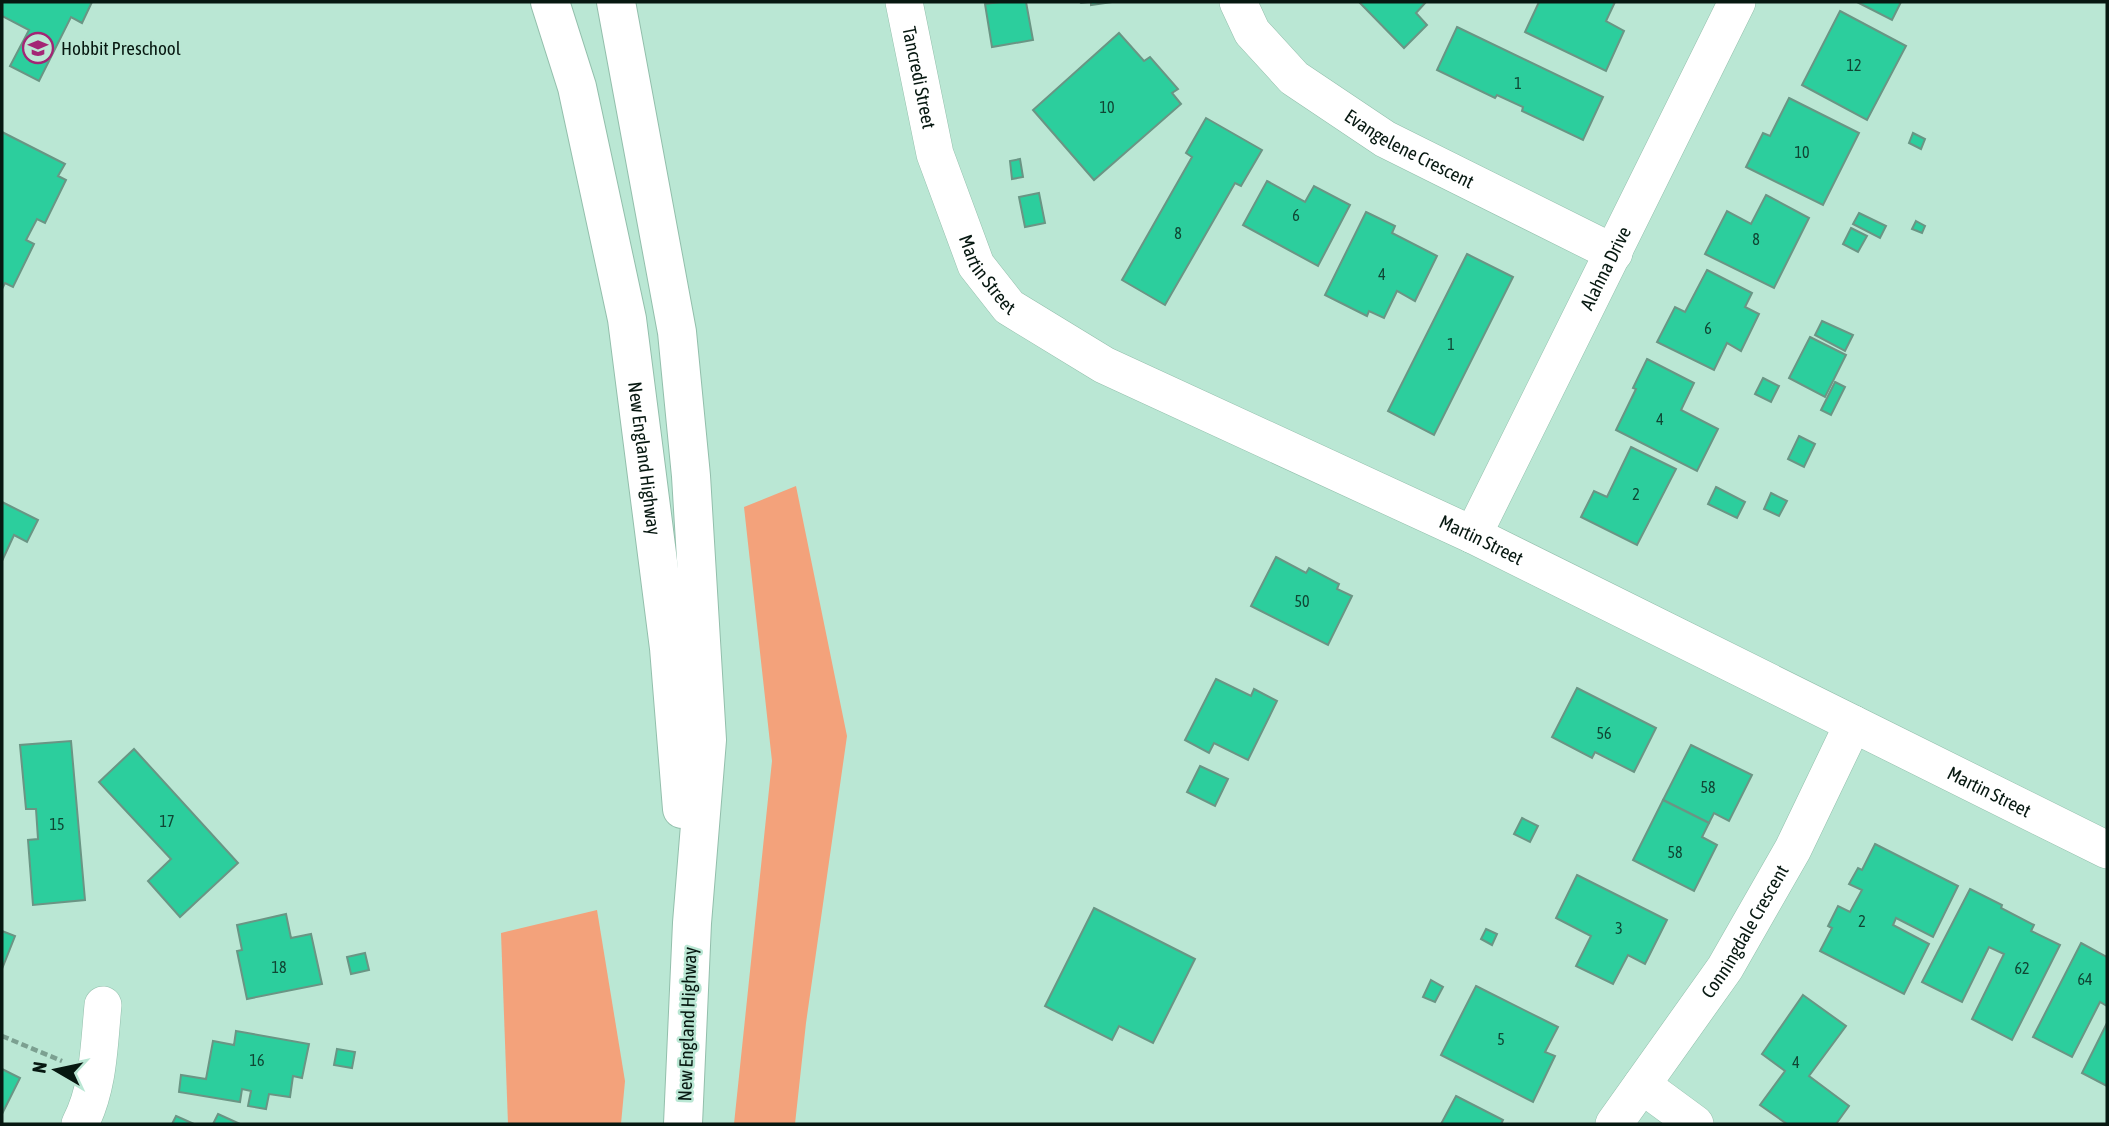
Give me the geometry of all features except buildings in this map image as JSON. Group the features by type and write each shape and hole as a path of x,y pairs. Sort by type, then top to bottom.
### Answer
{"highway":[{"name":"New England Highway","path":"550,2 577,87 627,319 669,648 692,923"},
{"name":"New England Highway","path":"615,11 677,332 691,476 707,740 692,923 683,1124"}],"street":[{"name":"Tancredi Street","path":"904,2 935,155"},
{"name":"Evangelene Crescent","path":"1238,2 1252,32 1294,78 1373,131 1614,254"},
{"name":"Alahna Drive","path":"1473,535 1737,2"},
{"name":"Martin Street","path":"935,155 976,265 1009,307 1104,366 1473,535 2107,850"},
{"name":"Conningdale Crescent","path":"1614,1124 1725,968 1793,849 1853,724"},
{"path":"80,1124 87,1110 96,1075 103,1005"},
{"path":"1642,1085 1695,1124"}],"path":[{"path":"2,1036 73,1066"}],"shaded area":[{"path":"796,486 847,736 806,1023 795,1124 734,1124 772,761 744,507"},
{"path":"597,910 625,1081 621,1124 508,1124 501,933"}],"place":[{"name":"Hobbit Preschool","path":"38,48"}]}
